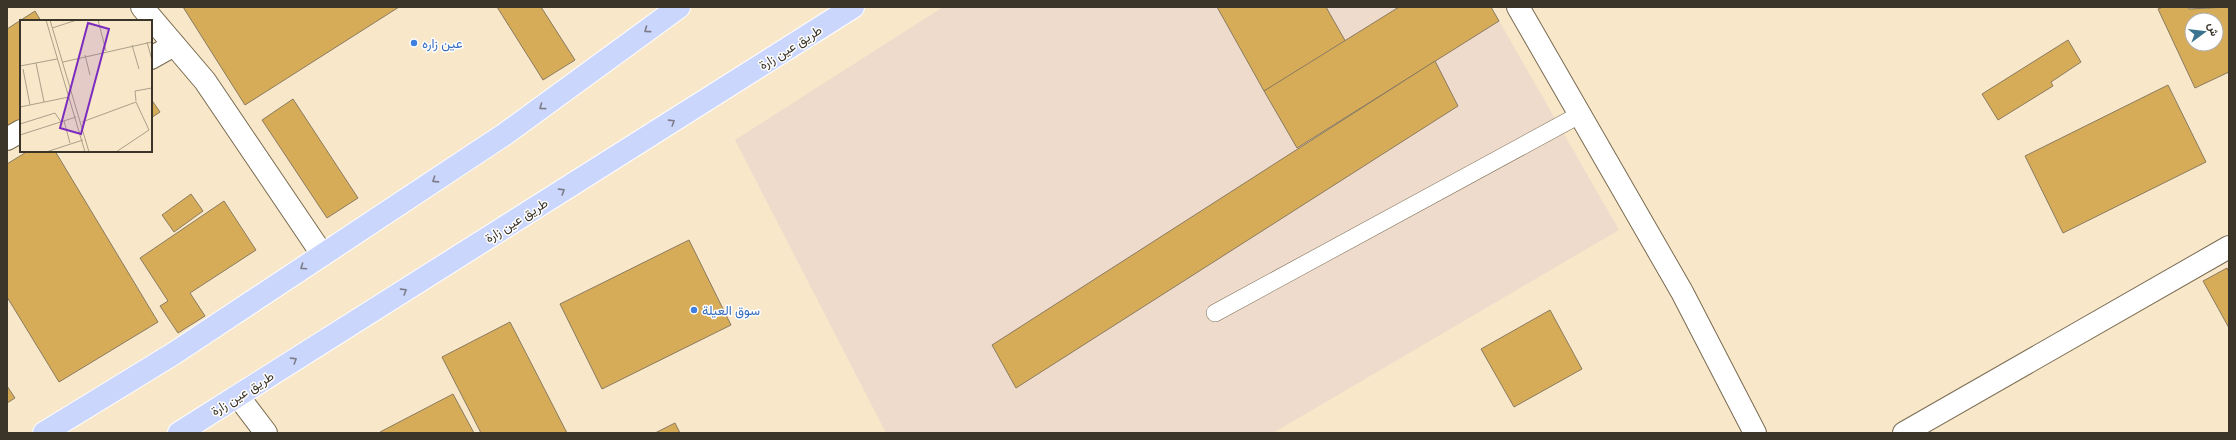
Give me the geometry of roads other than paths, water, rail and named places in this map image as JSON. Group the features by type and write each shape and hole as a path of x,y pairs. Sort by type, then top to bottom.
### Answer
{"main road":[{"name":"طريق عين زارة","path":"179,433 854,7"},
{"path":"44,433 173,354 505,134 670,10"}],"street":[{"path":"142,7 205,81 322,254"},
{"path":"1518,7 1581,114 1682,292 1755,433"},
{"path":"152,57 174,45"},
{"path":"7,139 20,132"},
{"path":"1904,433 2229,247"},
{"path":"238,396 266,433"}],"lane":[{"path":"1215,313 1581,114"}],"place":[{"name":"عين زاره","path":"414,43"},
{"name":"سوق العيلة","path":"694,310"}]}
